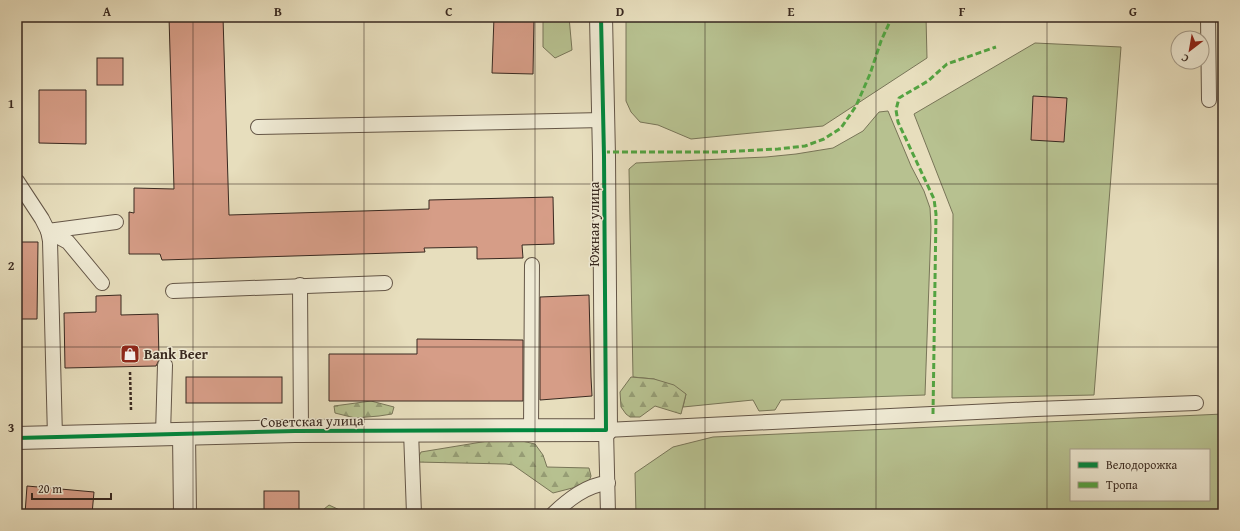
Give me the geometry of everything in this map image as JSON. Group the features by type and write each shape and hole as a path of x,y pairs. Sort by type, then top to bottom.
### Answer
{"street":[{"name":"Южная улица","path":"601,17 606,430"},
{"name":"Советская улица","path":"17,438 301,431 606,430"},
{"path":"173,434 185,514"}],"lane":[{"path":"1208,17 1209,100"},
{"path":"258,127 603,120"},
{"path":"17,181 42,219 48,231 50,241 55,437"},
{"path":"48,231 116,222"},
{"path":"48,231 68,242 102,283"},
{"path":"531,430 532,265"},
{"path":"173,291 300,285 385,283"},
{"path":"300,285 301,431"},
{"path":"165,365 173,434"},
{"path":"608,514 606,430 1196,403"},
{"path":"411,431 414,514"},
{"path":"553,514 576,495 599,484 608,483"}],"path":[{"path":"130,372 132,435"}],"green space":[{"path":"541,17 569,17 572,50 555,58 543,47 543,22"},
{"path":"626,17 926,17 927,58 823,126 691,139 658,125 640,122 631,112 626,101"},
{"path":"1222,17 1223,17 1223,211"},
{"path":"1035,43 1121,47 1094,395 952,398 953,214 914,114"},
{"path":"888,111 911,166 924,191 930,208 931,227 925,395 781,400 775,410 759,411 753,400 683,407 686,394 654,379 633,377 629,169 636,163 766,157 833,148 863,131 879,112"},
{"path":"631,377 654,379 674,385 686,394 681,414 655,406 640,417 630,417 621,407 620,392"},
{"path":"371,401 394,407 392,414 355,418 335,413 334,406"},
{"path":"1223,414 1223,514 636,514 635,473 673,447 713,437"},
{"path":"494,440 522,441 535,444 543,455 547,467 589,468 591,476 588,484 553,493 513,465 416,462 421,452"},
{"path":"329,505 346,513 346,514 318,514"}],"building":[{"path":"169,17 223,17 229,215 429,209 429,200 553,197 554,244 522,245 523,258 477,259 477,247 424,248 425,252 162,260 160,254 129,254 129,212 134,213 134,188 174,189"},
{"path":"494,17 534,17 533,74 492,73"},
{"path":"97,58 123,58 123,85 97,85"},
{"path":"39,90 86,90 86,144 39,143"},
{"path":"1033,96 1067,98 1064,142 1031,140"},
{"path":"17,242 38,242 37,319 17,319"},
{"path":"121,295 121,315 158,314 159,360 156,366 65,368 64,313 96,312 96,296"},
{"path":"589,295 592,396 540,400 540,297"},
{"path":"417,339 523,340 523,401 329,401 329,354 417,354"},
{"path":"186,377 282,377 282,403 186,403"},
{"path":"27,486 94,492 92,514 25,514"},
{"path":"264,491 299,491 299,514 264,514"}],"marked path":[{"path":"604,152 718,152 778,149 805,146 824,139 841,128 856,106 892,17"},
{"path":"933,414 936,214 934,199 898,122 896,110 899,98 928,81 947,64 996,47"}],"cycle path":[{"path":"17,438 295,431 606,430 604,156 601,17"}],"place":[{"name":"Bank Beer","path":"130,354"}]}
